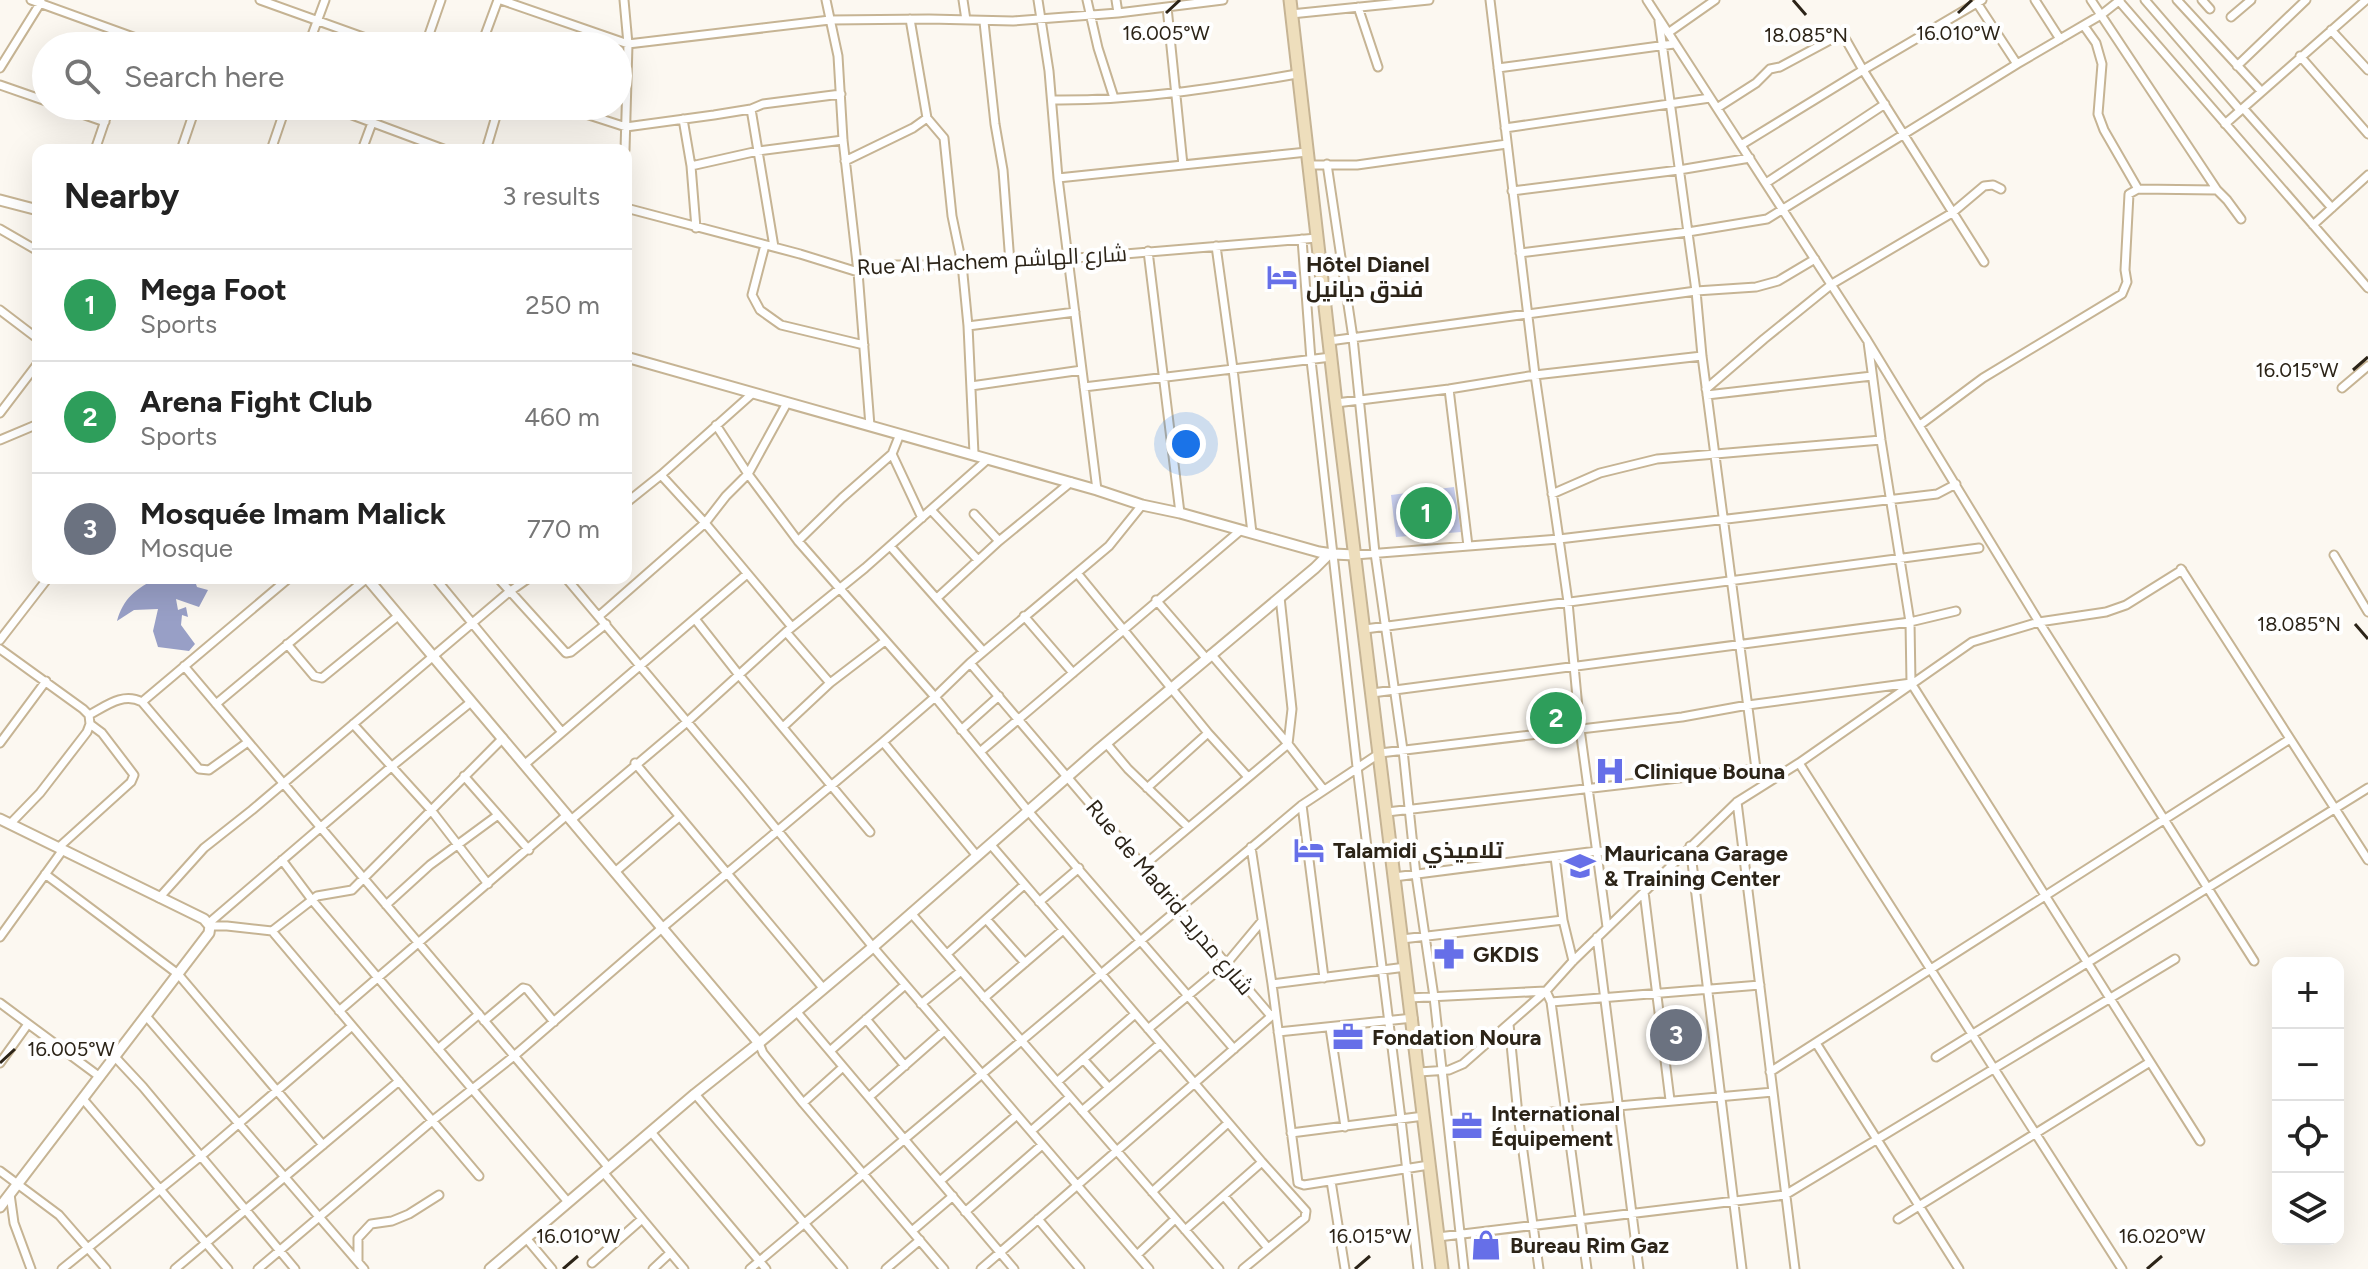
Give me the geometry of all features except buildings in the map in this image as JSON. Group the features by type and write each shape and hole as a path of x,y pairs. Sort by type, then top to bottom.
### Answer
{"main road":[{"path":"1290,0 1442,1269"}],"street":[{"path":"31,0 121,32"},
{"path":"260,0 348,32"},
{"path":"313,32 325,0"},
{"path":"430,32 441,0"},
{"path":"487,32 500,0 593,32"},
{"path":"624,0 627,32"},
{"path":"826,0 838,56 870,426"},
{"path":"963,0 966,20"},
{"path":"1038,0 1097,490"},
{"path":"1087,0 1114,98"},
{"path":"1116,0 1118,13"},
{"path":"632,44 830,20 1040,20 1223,0"},
{"path":"1291,14 1429,0"},
{"path":"1490,0 1527,314 1568,602 1580,729 1607,927"},
{"path":"1647,0 1832,284 2039,622 2254,961"},
{"path":"1668,33 1715,0"},
{"path":"2035,0 2060,39"},
{"path":"2091,0 2217,190 2241,219"},
{"path":"1520,253 1767,219 2084,26 2119,0 2368,288"},
{"path":"2145,0 2332,208"},
{"path":"2177,0 2261,91"},
{"path":"2202,0 2210,9"},
{"path":"2231,17 2251,0"},
{"path":"2237,66 2306,0"},
{"path":"1741,145 1980,1 2017,64"},
{"path":"0,68 42,2"},
{"path":"2225,124 2364,3"},
{"path":"1167,7 1183,165"},
{"path":"1358,7 1378,67"},
{"path":"910,19 927,118 944,138 968,326 974,454"},
{"path":"1658,19 1696,291 1706,392 1756,769"},
{"path":"984,22 1003,170 1010,263"},
{"path":"2084,26 2096,43 2102,64 2098,114 2138,189"},
{"path":"2331,30 2368,70"},
{"path":"1717,108 1756,83 1770,69 1841,37 1846,40 1984,262"},
{"path":"1498,68 1674,44"},
{"path":"2300,56 2368,134"},
{"path":"1052,100 1088,101 1175,92 1297,74"},
{"path":"0,85 32,96"},
{"path":"604,120 626,127 841,94"},
{"path":"1505,128 1710,98"},
{"path":"1766,183 1885,104"},
{"path":"751,109 774,247"},
{"path":"845,161 927,118"},
{"path":"683,119 696,228"},
{"path":"97,144 105,122 99,120"},
{"path":"183,144 191,120"},
{"path":"273,144 281,120"},
{"path":"364,120 430,144"},
{"path":"488,144 495,120"},
{"path":"625,144 626,120"},
{"path":"364,144 372,123"},
{"path":"691,166 758,151 843,140"},
{"path":"1309,165 1357,165 1507,144"},
{"path":"1058,178 1307,152"},
{"path":"1512,191 1750,158"},
{"path":"1327,164 1353,338 1375,553 1434,997 1464,1269"},
{"path":"2313,225 2368,175"},
{"path":"1706,392 1832,284 1952,213 1984,186 1993,185 2001,189"},
{"path":"1920,425 1983,378 2122,294 2127,282 2129,194 2138,189 2217,190"},
{"path":"0,200 32,208"},
{"name":"Rue Al Hachem شارع الهاشم","path":"632,210 858,272 885,265 1010,263 1317,238"},
{"path":"0,229 32,248"},
{"path":"1302,239 1331,554 1418,1269"},
{"path":"765,245 752,295 760,310 781,325 864,345"},
{"path":"1216,246 1252,533"},
{"path":"1148,251 1180,513"},
{"path":"1329,341 1696,291 1756,287 1778,281 1815,259"},
{"path":"0,310 32,334"},
{"path":"968,326 1075,312"},
{"path":"1867,340 1910,622 1911,683 2200,1141"},
{"path":"1336,403 1535,375 1702,356"},
{"path":"1084,387 1331,357"},
{"path":"632,359 974,454 1142,505 1331,554 1355,555 1559,539 1937,494 1956,484"},
{"path":"2342,388 2368,366"},
{"path":"971,386 1082,370"},
{"path":"0,413 32,371"},
{"path":"1706,392 1872,376"},
{"path":"1449,389 1468,546"},
{"path":"632,498 753,393"},
{"path":"599,616 705,523 748,474 787,403"},
{"path":"716,425 798,541 1234,1049"},
{"path":"0,440 32,427"},
{"path":"798,541 892,454 900,434"},
{"path":"1552,494 1600,473 1657,459 1881,440"},
{"path":"892,454 922,518"},
{"path":"339,1011 488,884 687,722 988,459"},
{"path":"661,475 747,574 830,683"},
{"path":"937,598 999,541 1071,482"},
{"path":"258,1269 883,742 983,651 1109,546 1142,505"},
{"path":"931,510 978,560"},
{"path":"974,514 999,541"},
{"path":"980,752 1241,530"},
{"path":"890,546 983,651"},
{"path":"1365,629 1979,548"},
{"path":"490,1269 873,947 1106,743 1331,554"},
{"path":"2334,555 2368,612"},
{"path":"1419,1072 1463,1064 1546,991 1607,927 1737,802 1799,763 1972,642 2039,622 2106,612 2126,605 2181,568 2368,860"},
{"path":"1077,573 1248,777"},
{"path":"524,765 747,574"},
{"path":"0,640 43,584"},
{"path":"142,702 282,584"},
{"path":"216,704 360,584"},
{"path":"372,584 759,1043 763,1053 803,1103 941,1268"},
{"path":"440,584 561,731"},
{"path":"503,584 566,653 606,624"},
{"path":"159,898 204,848 520,584"},
{"path":"571,584 921,1004 1149,1269"},
{"path":"1143,866 1288,744 1292,709 1280,597"},
{"path":"1156,600 1288,744 1323,789"},
{"path":"1372,693 1910,622 1956,611"},
{"path":"287,644 314,676 322,678 398,616"},
{"path":"1024,616 1073,673"},
{"path":"695,619 870,832"},
{"path":"783,727 830,683 885,641"},
{"path":"0,649 46,681 90,720 134,775 131,782 60,850 0,937"},
{"name":"Rue de Madrid شارع مدريد","path":"970,663 1273,1014"},
{"path":"184,666 514,1056 684,1269"},
{"path":"0,743 46,681"},
{"path":"750,1269 1302,805 1380,753 1682,717 1911,683"},
{"path":"961,730 999,696"},
{"path":"10,824 40,793 87,732 90,720 126,697 142,702 199,769 209,770 248,742"},
{"path":"209,925 320,827 471,702"},
{"path":"353,724 431,810 488,884"},
{"path":"1147,788 1208,733"},
{"path":"272,931 317,896 352,890 503,738"},
{"path":"1770,1072 2290,739"},
{"path":"883,742 977,856"},
{"path":"1106,743 1188,827"},
{"path":"635,763 823,988"},
{"path":"1799,763 2122,1269"},
{"path":"1387,812 1756,769 1771,780"},
{"path":"464,776 529,850"},
{"path":"1936,1057 2368,788"},
{"path":"1737,802 1795,1269"},
{"path":"1302,805 1324,978"},
{"path":"386,905 430,865 498,815"},
{"path":"615,872 679,817"},
{"path":"0,819 204,919 209,925 209,933 0,1207"},
{"path":"991,845 1307,1213 1305,1218 1243,1269"},
{"path":"1690,846 1742,1269"},
{"path":"1251,847 1298,1183 1304,1185 1429,1165"},
{"path":"1394,877 1597,851 1678,858"},
{"path":"1555,857 1563,920 1573,961"},
{"path":"282,860 312,900 568,1202"},
{"path":"1039,902 1079,868"},
{"path":"45,874 178,974 323,1145"},
{"path":"947,954 1024,885"},
{"path":"1644,892 1670,1100"},
{"path":"911,913 1219,1269"},
{"path":"986,919 1025,963"},
{"path":"1402,939 1563,920"},
{"path":"1148,1029 1227,963 1262,921"},
{"path":"209,925 272,931 479,1176"},
{"path":"984,998 1063,930"},
{"path":"1597,937 1639,1269"},
{"path":"1438,1237 1785,1195 2175,959"},
{"path":"1272,984 1406,967"},
{"path":"921,1004 961,971"},
{"path":"830,1051 905,985"},
{"path":"1551,1002 1760,985"},
{"path":"438,1049 523,988 554,1022"},
{"path":"1409,998 1546,991"},
{"path":"1546,991 1551,1002 1587,1269"},
{"path":"0,1003 100,1077"},
{"path":"796,1011 1014,1269"},
{"path":"1057,1082 1135,1014"},
{"path":"981,1269 1273,1014"},
{"path":"146,1016 364,1269"},
{"path":"1278,1032 1413,1018"},
{"path":"866,1019 905,1066"},
{"path":"0,1063 28,1024"},
{"path":"1509,1024 1539,1269"},
{"path":"62,1269 201,1156 352,1026"},
{"path":"1330,1028 1345,1127"},
{"path":"869,1097 944,1031"},
{"path":"1816,1043 1959,1269"},
{"path":"1082,1111 1160,1044"},
{"path":"115,1057 295,1269"},
{"path":"1083,1059 1109,1088"},
{"path":"1898,1219 2150,1062"},
{"path":"803,1103 843,1067"},
{"path":"175,1269 399,1081"},
{"path":"1518,1115 1773,1092"},
{"path":"695,1094 843,1269"},
{"path":"1031,1131 1070,1097"},
{"path":"83,1099 228,1269"},
{"path":"940,1181 1017,1115"},
{"path":"1291,1133 1424,1116"},
{"path":"1152,1192 1228,1123"},
{"path":"651,1132 766,1269"},
{"path":"965,1212 1042,1145"},
{"path":"1185,1230 1262,1162"},
{"path":"0,1171 59,1215 106,1269"},
{"path":"1331,1181 1345,1269"},
{"path":"10,1194 14,1223 31,1269"},
{"path":"358,1261 358,1238 371,1224 392,1221 409,1214 439,1195"},
{"path":"912,1231 953,1196"},
{"path":"1224,1196 1268,1248"},
{"path":"592,1263 642,1219"},
{"path":"1038,1219 1080,1269"},
{"path":"1137,1255 1175,1219"},
{"path":"526,1238 552,1269"},
{"path":"886,1269 920,1240"},
{"path":"653,1269 670,1253"}],"shaded area":[{"path":"1454,487 1461,532 1396,537 1391,495"},
{"path":"196,584 208,590 199,607 176,599 178,610 186,607 188,617 182,615 181,625 195,644 189,651 158,647 153,631 158,609 134,610 117,621 123,606 143,586"}],"place":[{"name":"Hôtel Dianel فندق ديانيل","path":"1282,277"},
{"name":"Mega Foot","path":"1426,513"},
{"name":"Arena Fight Club","path":"1556,718"},
{"name":"Clinique Bouna","path":"1610,771"},
{"name":"Talamidi تلاميذي","path":"1309,850"},
{"name":"Mauricana Garage & Training Center","path":"1580,866"},
{"name":"GKDIS","path":"1449,954"},
{"name":"Mosquée Imam Malick","path":"1676,1035"},
{"name":"Fondation Noura","path":"1348,1037"},
{"name":"International Équipement","path":"1467,1126"},
{"name":"Bureau Rim Gaz","path":"1486,1245"}]}
